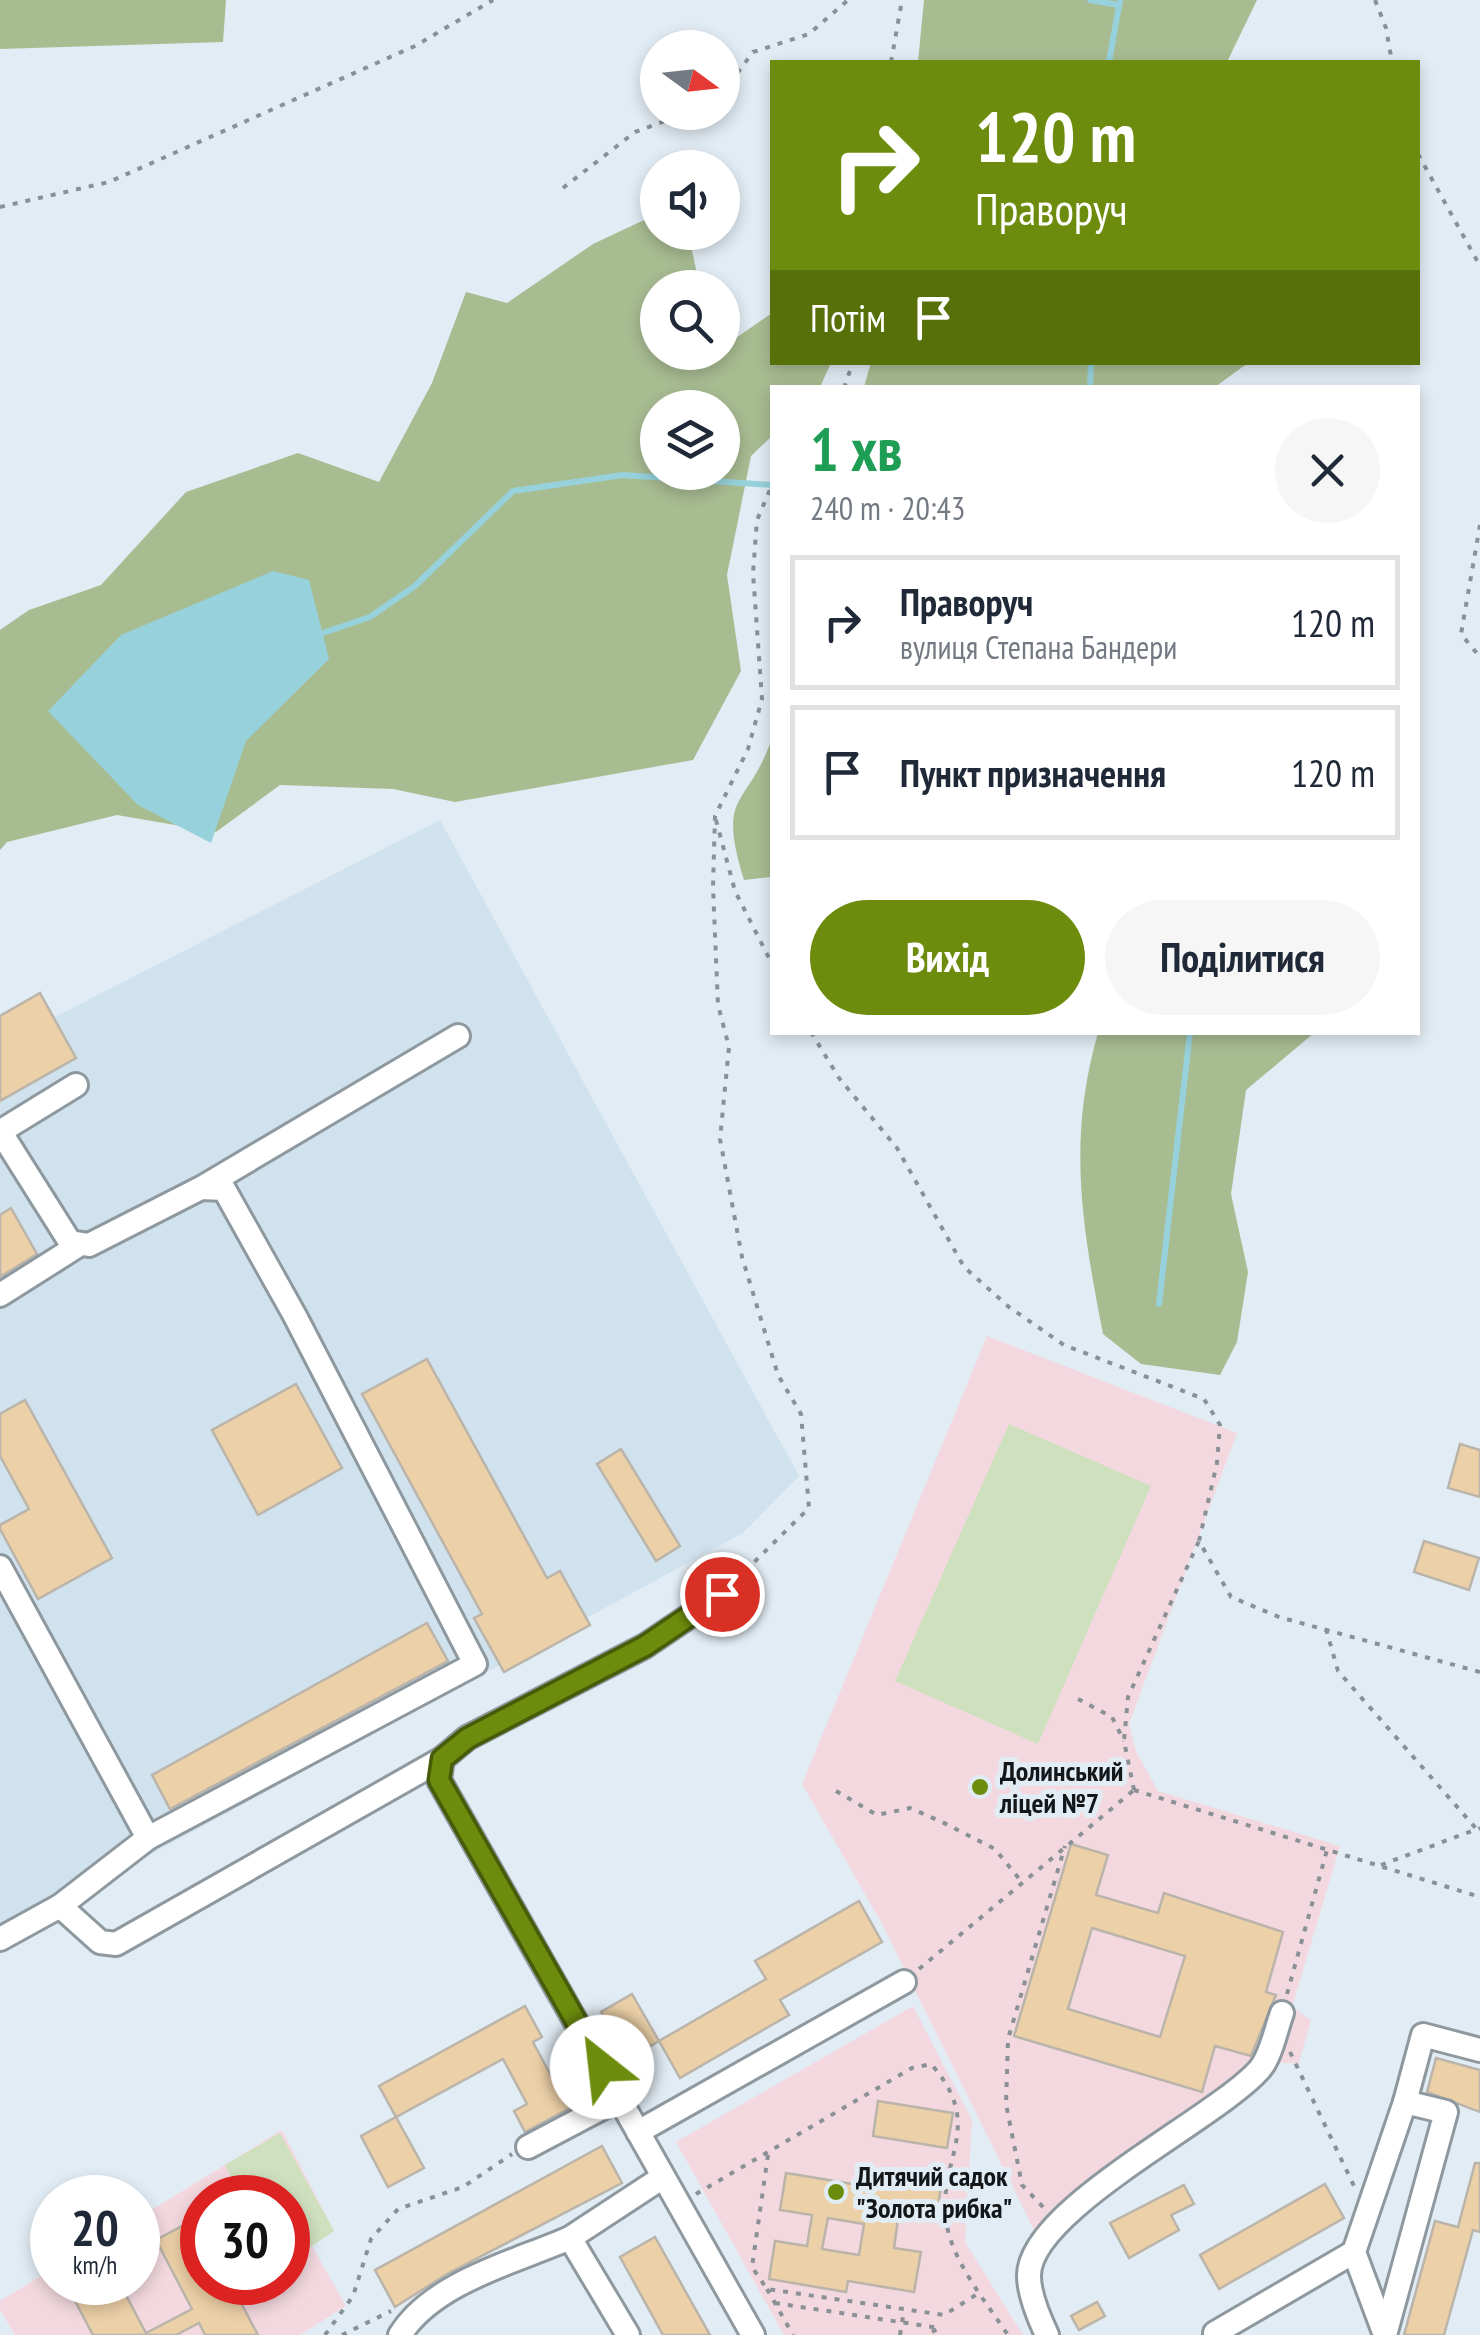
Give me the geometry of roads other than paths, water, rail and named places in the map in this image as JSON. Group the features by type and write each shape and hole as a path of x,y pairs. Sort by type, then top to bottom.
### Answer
{"street":[{"path":"0,1295 79,1246 89,1245 201,1188 458,1036"},
{"path":"76,1085 0,1131 70,1242 79,1246"},
{"path":"0,1939 60,1906 148,1838 474,1664 296,1316 224,1189 201,1188"},
{"path":"0,1566 148,1838"},
{"path":"60,1906 100,1942 116,1944 442,1759 468,1738 645,1646 722,1594"},
{"path":"442,1759 439,1780 752,2335"},
{"path":"638,2132 904,1982"},
{"path":"1047,2335 1029,2275 1036,2252 1076,2202 1170,2140 1262,2068 1282,2013"},
{"path":"1385,2335 1354,2252 1405,2102 1423,2034 1480,2050"},
{"path":"528,2147 620,2099"},
{"path":"1385,2335 1446,2112 1405,2102"},
{"path":"400,2335 414,2313 470,2281 570,2238 663,2177"},
{"path":"570,2238 628,2335"},
{"path":"1214,2334 1354,2252"}],"water":[{"path":"273,571 309,580 329,659 246,741 211,843 138,805 48,711 121,635"}],"waterway":[{"path":"1090,0 1118,5"},
{"path":"1109,60 1120,0"},
{"path":"1090,385 1091,365"},
{"path":"323,633 370,617 415,586 513,491 623,475 770,485"},
{"path":"1159,1304 1190,1035"}],"place":[{"name":"Долинський ліцей №7","path":"980,1787"},
{"name":"Дитячий садок \"Золота рибка\"","path":"836,2192"}]}
